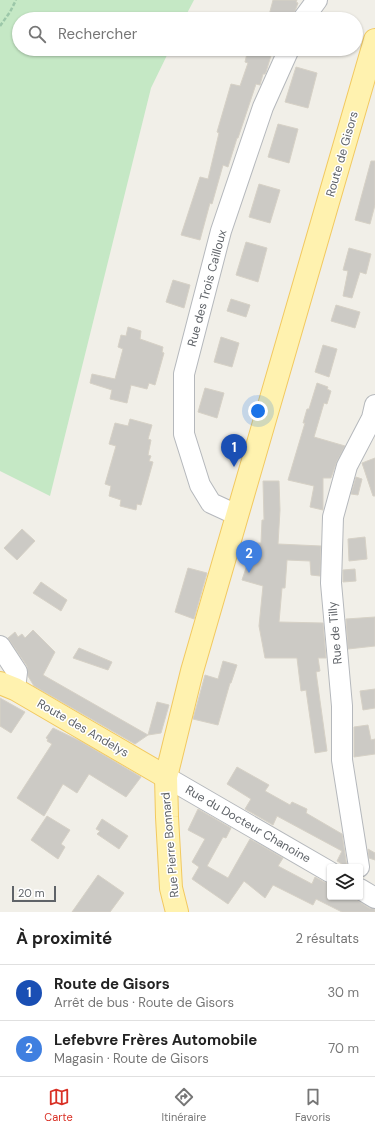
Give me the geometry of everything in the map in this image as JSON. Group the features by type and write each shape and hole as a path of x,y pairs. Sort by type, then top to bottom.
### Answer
{"main road":[{"name":"Route de Gisors","path":"166,777 192,671 375,40"},
{"name":"Route des Andelys","path":"8,686 166,777"},
{"name":"Rue Pierre Bonnard","path":"166,777 166,817 171,888 177,912"}],"street":[{"path":"308,12 317,0"},
{"name":"Rue des Trois Cailloux","path":"237,515 211,503 200,485 184,434 184,374 221,231 262,107 285,56"},
{"name":"Rue de Tilly","path":"359,864 342,760 342,706 331,576 333,516 347,466 374,417"},
{"path":"0,646 17,672 8,686"},
{"name":"Rue du Docteur Chanoine","path":"166,777 327,870"}],"path":[{"path":"0,26 16,0"}],"green space":[{"path":"0,0 194,0 188,12 12,12 12,56 167,56 151,88 50,496 0,471"}],"building":[{"path":"273,0 297,0 296,2 298,3 295,12 270,12"},
{"path":"246,56 271,56 260,85 256,84 228,167 223,165 212,204 210,203 200,240 181,235 200,177 208,179 219,133 217,132 231,84 240,86 248,63 245,62"},
{"path":"296,67 317,73 308,108 285,102"},
{"path":"278,124 298,129 289,163 268,157"},
{"path":"371,161 375,161 375,205 370,224 355,220"},
{"path":"259,184 280,190 270,223 249,217"},
{"path":"246,242 267,248 258,282 236,275"},
{"path":"349,248 371,254 366,274 360,272 352,298 343,296 348,271 343,270"},
{"path":"173,280 190,285 184,308 166,302"},
{"path":"231,299 250,305 246,317 227,311"},
{"path":"336,305 360,312 355,328 331,321"},
{"path":"128,327 141,331 140,339 163,347 162,352 164,353 155,385 149,383 147,389 131,385 127,403 110,399 112,390 90,383 92,374 115,379 123,349 118,347 121,335 126,336"},
{"path":"221,337 239,343 232,367 214,362"},
{"path":"323,345 337,349 329,377 315,372"},
{"path":"317,383 328,387 327,389 331,391 327,404 324,403 314,437 345,446 337,461 331,478 323,478 323,510 310,507 314,486 288,480 305,423 303,423 307,409 309,409"},
{"path":"205,388 224,393 217,418 198,412"},
{"path":"130,419 152,425 148,439 151,440 148,455 151,456 149,461 153,462 141,505 137,504 136,510 120,506 121,500 109,496 111,486 105,484 116,446 109,444 115,423 128,426"},
{"path":"375,458 375,496 373,496 362,463"},
{"path":"356,477 362,479 358,495 351,494"},
{"path":"263,481 279,481 280,510 278,544 321,546 320,576 311,575 310,561 287,560 285,588 282,588 279,622 323,623 326,658 318,658 320,671 316,672 327,751 315,753 306,690 301,691 297,658 265,658 259,626 263,586 242,580 248,562 257,564 256,543 261,543 262,520 264,520"},
{"path":"22,529 35,541 17,560 4,548"},
{"path":"365,537 367,559 349,561 348,539"},
{"path":"188,568 207,573 194,619 175,612"},
{"path":"355,569 356,581 343,582 343,570"},
{"path":"41,582 67,600 61,611 33,593"},
{"path":"375,617 375,646 348,649 346,619"},
{"path":"33,630 55,652 43,675 148,735 135,744 34,686 28,676 27,666 8,638 15,632 18,637 22,634 25,638"},
{"path":"79,648 112,662 108,670 73,658"},
{"path":"223,661 237,665 230,683 218,725 193,719 205,675 218,679"},
{"path":"375,689 375,708 363,710 360,691"},
{"path":"0,698 25,712 11,733 0,726"},
{"path":"157,702 169,705 161,733 148,735"},
{"path":"368,725 371,740 375,739 375,754 354,757 354,727"},
{"path":"53,728 80,741 141,777 126,797 89,774 77,793 63,784 44,816 17,798 52,744 47,741 48,739 46,738"},
{"path":"237,767 269,785 265,791 290,805 292,802 307,809 306,813 342,834 347,864 342,864 337,861 342,851 277,816 273,825 245,809 251,799 227,784"},
{"path":"198,809 231,828 226,838 223,837 207,866 228,878 250,839 283,858 278,866 312,884 315,877 327,882 327,900 357,900 369,908 375,909 375,912 342,912 316,899 313,905 273,885 265,898 244,881 228,904 192,879 199,867 192,862 205,839 188,830"},
{"path":"47,816 70,830 61,844 65,847 58,859 31,840"},
{"path":"102,819 128,836 119,849 97,834 100,831 96,829"},
{"path":"368,849 375,853 375,860 369,858"},
{"path":"98,875 124,893 110,912 72,912"}],"place":[{"name":"Route de Gisors","path":"234,467"},
{"name":"Lefebvre Frères Automobile","path":"249,573"}]}
